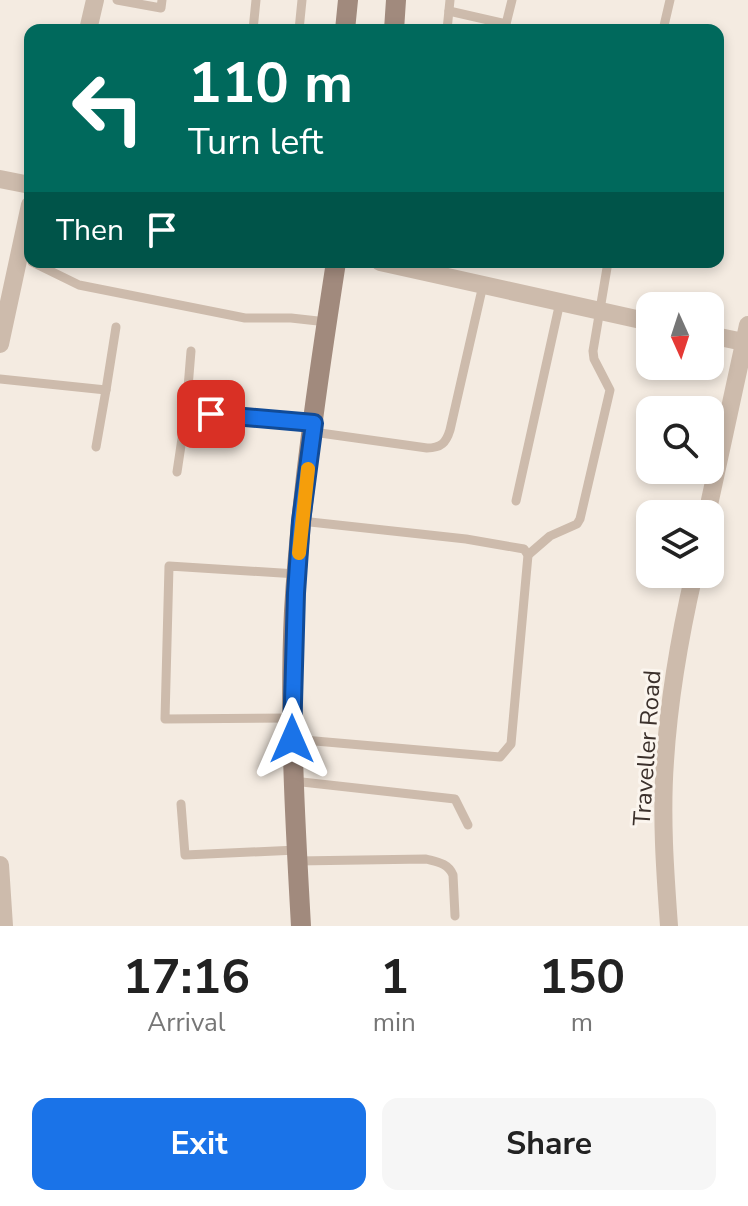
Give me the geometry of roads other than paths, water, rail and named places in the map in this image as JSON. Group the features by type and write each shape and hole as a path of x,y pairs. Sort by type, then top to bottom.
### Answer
{"main road":[{"path":"346,24 348,0"},
{"path":"394,24 396,0"},
{"path":"301,926 291,718 297,574 301,521 335,268"}],"street":[{"path":"89,24 95,0"},
{"path":"0,179 24,184"},
{"path":"0,344 24,268"},
{"path":"448,269 483,285 636,319"},
{"path":"710,500 747,337 724,336"},
{"name":"Traveller Road","path":"669,926 664,853 665,762 679,651 691,588"},
{"path":"0,865 4,926"}],"lane":[{"path":"117,0 161,8 162,0"},
{"path":"254,24 256,0"},
{"path":"300,24 302,0"},
{"path":"506,24 512,0"},
{"path":"664,24 670,0"},
{"path":"449,5 497,24"},
{"path":"45,268 79,285 245,318 327,322"},
{"path":"528,555 550,536 577,524 580,519 610,390 593,355 607,268"},
{"path":"186,412 437,448 443,445 450,430 483,285"},
{"path":"516,501 560,302"},
{"path":"96,447 116,327"},
{"path":"177,472 191,351"},
{"path":"0,379 106,390"},
{"path":"292,739 500,757 511,744 528,555 524,549 466,539 301,521"},
{"path":"291,718 165,719 169,566 297,574"},
{"path":"293,781 455,799 468,825"},
{"path":"181,804 185,855 426,859 445,864 451,869 455,916"}]}
